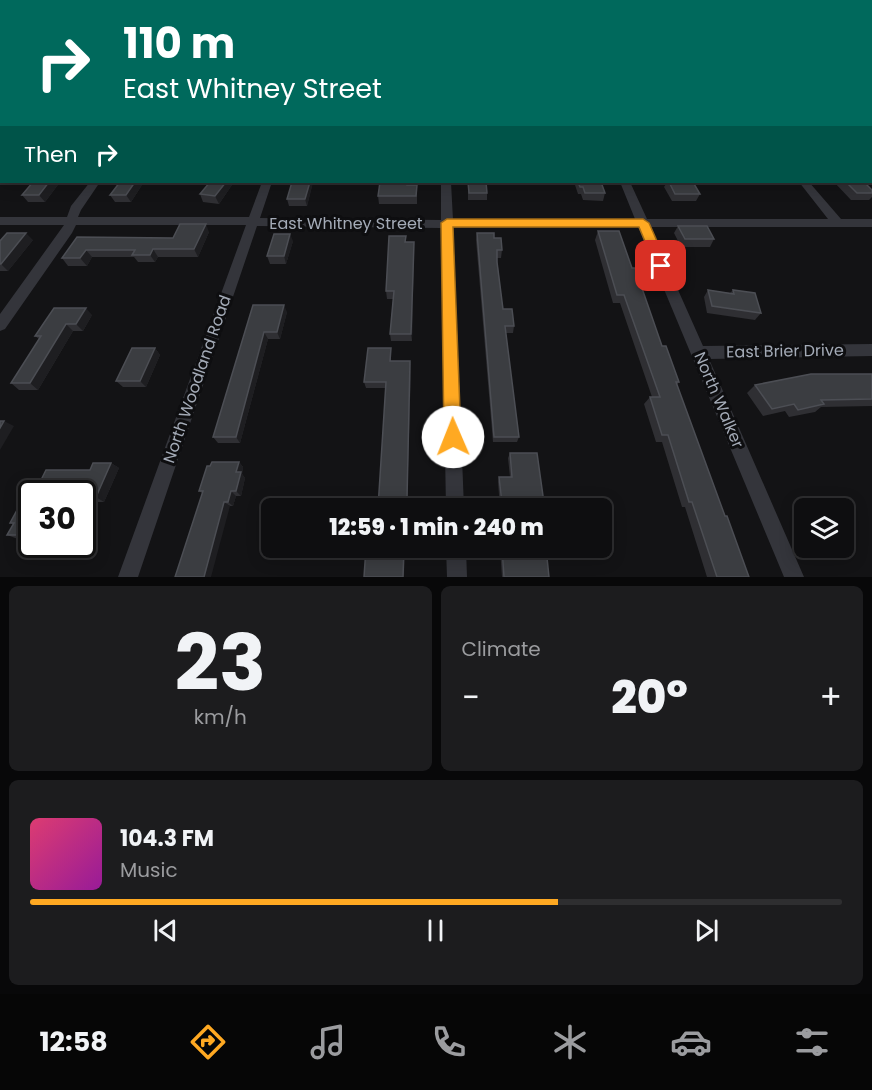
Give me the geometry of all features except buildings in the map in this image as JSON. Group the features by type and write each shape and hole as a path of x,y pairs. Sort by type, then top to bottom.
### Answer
{"street":[{"path":"0,325 68,230 75,209 94,183"},
{"name":"North Woodland Road","path":"128,577 267,183"},
{"path":"446,183 455,498"},
{"name":"North Walker","path":"625,183 794,577"},
{"path":"805,183 838,223"},
{"name":"East Whitney Street","path":"0,221 872,223"},
{"name":"East Brier Drive","path":"698,353 872,350"},
{"path":"456,558 457,577"}],"route":[{"path":"453,437 447,223 643,223 661,266"}]}
